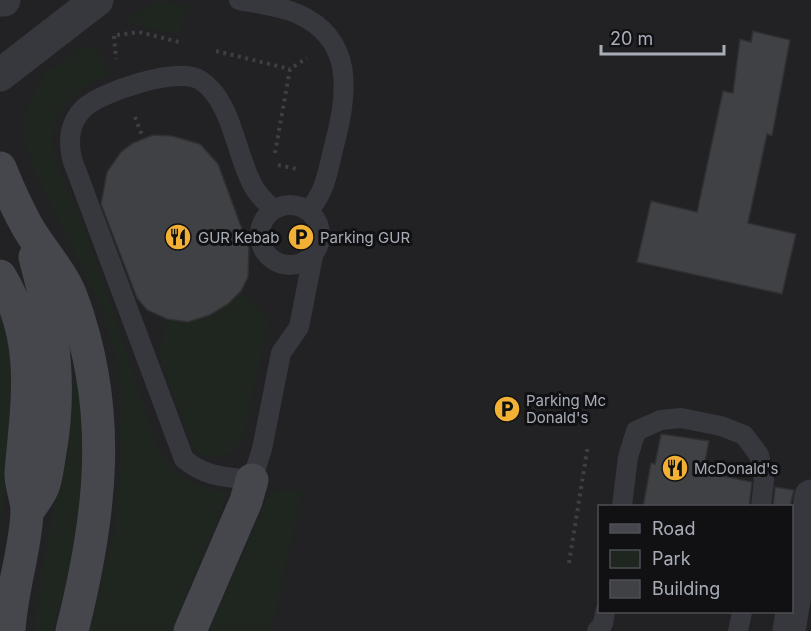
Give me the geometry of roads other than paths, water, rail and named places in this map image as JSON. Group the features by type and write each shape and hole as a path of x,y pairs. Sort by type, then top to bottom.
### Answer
{"main road":[{"path":"0,168 27,227 70,293 86,345 98,416 101,448 94,524 72,631"},
{"path":"27,227 49,305 55,351 56,388 52,438 44,485 27,512"},
{"path":"0,276 22,324 28,360 28,409 21,476 27,512 9,631"},
{"path":"190,631 246,501 252,480"}],"street":[{"path":"0,75 97,0"},
{"path":"793,606 811,496"},
{"path":"789,631 792,613"}],"lane":[{"path":"239,0 297,14 320,29 339,54 345,77 344,110 321,197 309,210"},
{"path":"273,210 254,189 218,98 200,80 181,74 160,76 85,107 73,123 68,140 72,159 184,459 196,470 212,476 252,480 262,449 281,353 299,327 313,256 319,245 321,232 317,220 309,210 297,205 285,205 273,210 264,219 260,231 261,244 267,255 277,262 290,265 302,263 313,256"},
{"path":"622,505 628,457 636,431 661,420 681,418 721,426 744,435 759,455 764,480 760,505"},
{"path":"597,631 603,624 605,613"},
{"path":"738,631 742,613"}],"place":[{"name":"GUR Kebab","path":"178,237"},
{"name":"Parking GUR","path":"301,237"},
{"name":"Parking Mc Donald's","path":"507,409"},
{"name":"McDonald's","path":"675,468"}]}
